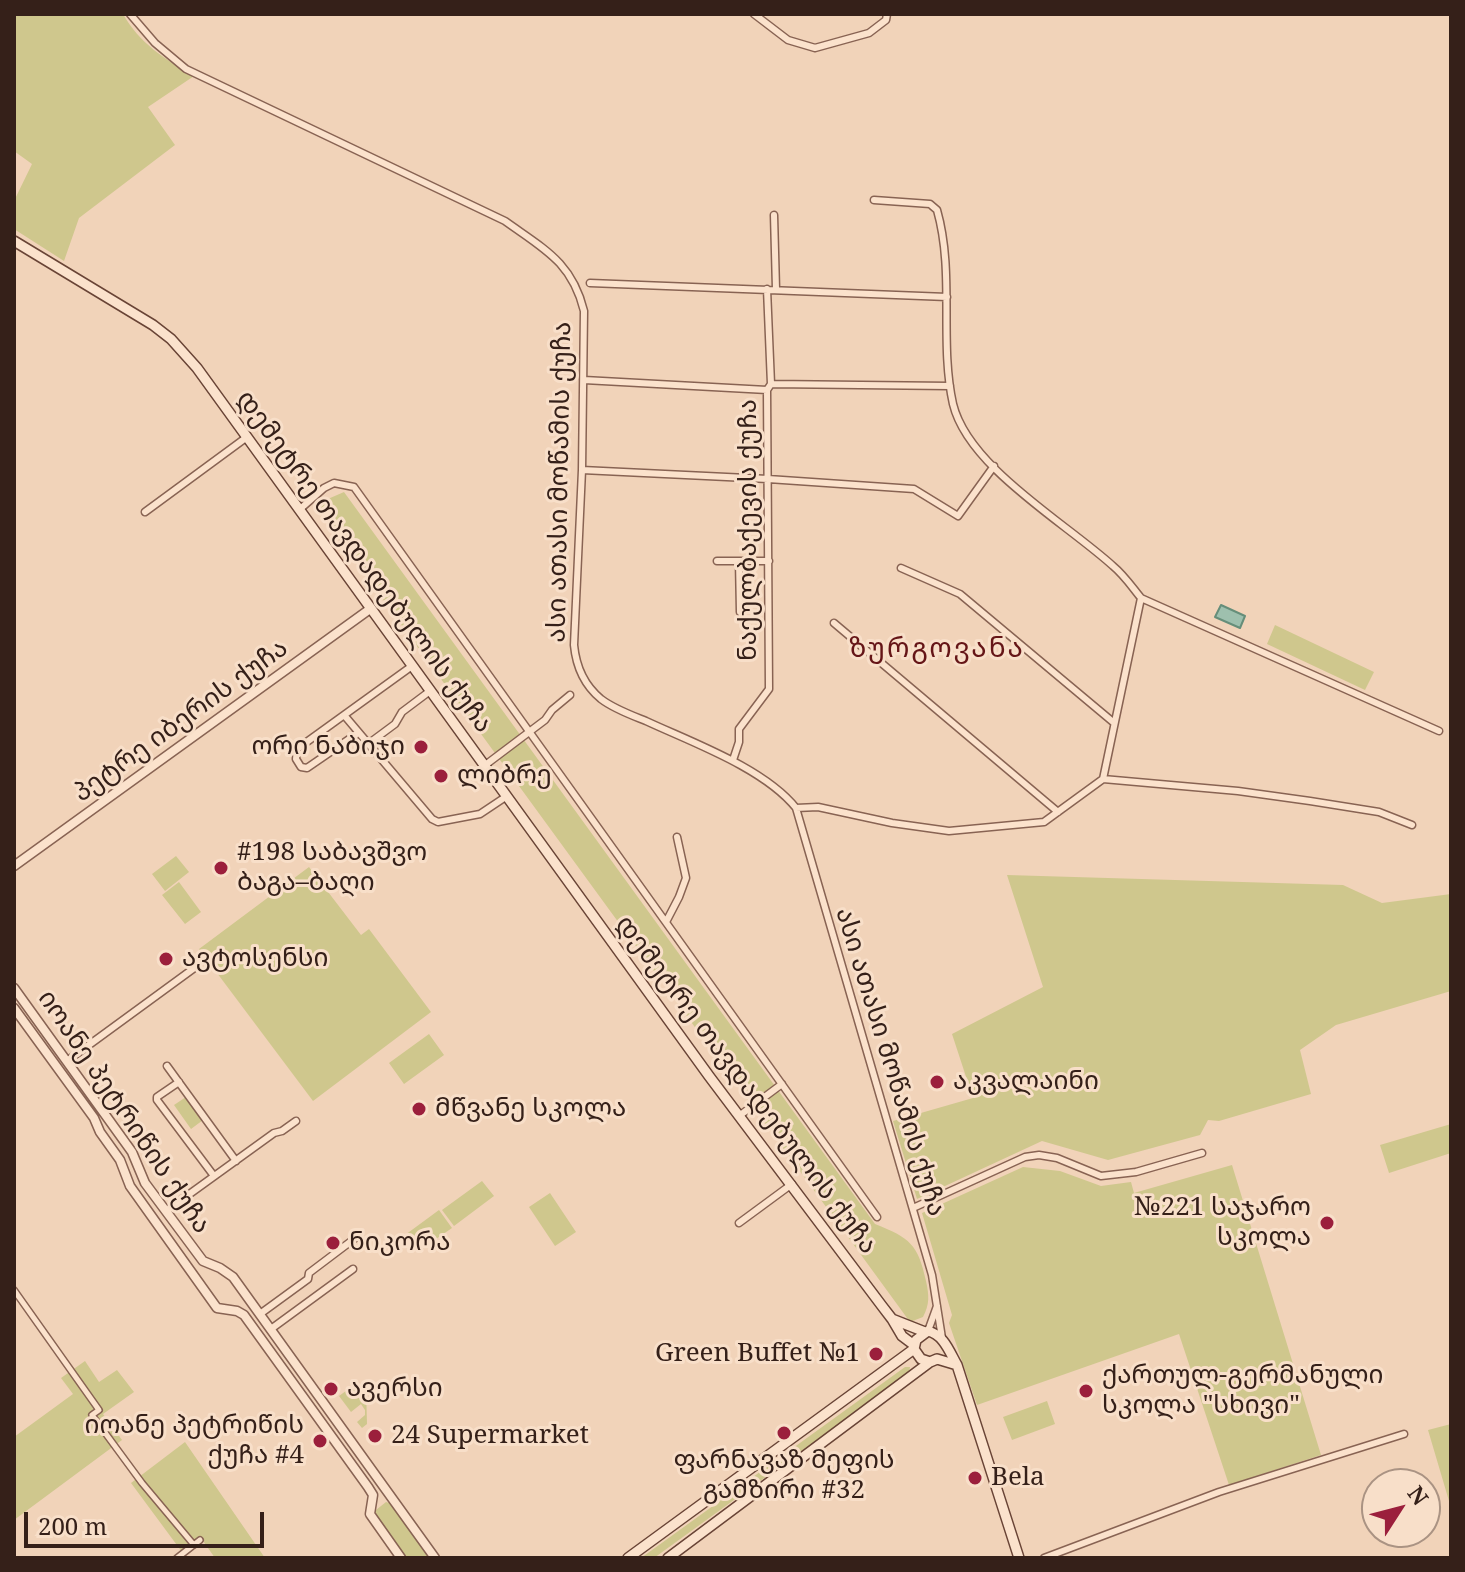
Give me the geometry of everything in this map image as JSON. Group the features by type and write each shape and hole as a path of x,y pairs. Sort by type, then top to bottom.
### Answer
{"main road":[{"name":"დემეტრე თავდადებულის ქუჩა","path":"14,241 134,312 171,339 197,368 902,1336"},
{"path":"892,1319 936,1333 957,1365 1019,1558"},
{"path":"628,1558 897,1363 914,1347 919,1335 926,1331"},
{"path":"902,1336 914,1347 918,1356 957,1365"},
{"path":"897,1363 902,1336"},
{"path":"668,1558 933,1360 943,1352 943,1341"}],"street":[{"name":"ასი ათასი მოწამის ქუჩა","path":"130,14 155,43 186,69 505,221 547,251 578,287 584,311 582,470 574,645 579,670 589,687 612,706 733,760 787,798 796,808 932,1275 943,1341"},
{"path":"754,14 788,40 815,48 869,33 886,20 887,14"},
{"path":"874,200 930,204 937,210 947,297 950,386 958,420 981,455 1115,568 1141,598 1439,731"},
{"path":"774,215 776,289"},
{"path":"590,283 947,297"},
{"name":"ნაქულბაქევის ქუჩა","path":"733,760 739,742 739,729 769,689 767,289"},
{"path":"584,380 769,387 950,386"},
{"path":"145,512 247,437"},
{"path":"582,470 914,489 958,516 994,466"},
{"name":"დემეტრე თავდადებულის ქუჩა","path":"299,510 334,483 354,487 877,1217"},
{"path":"717,561 769,561"},
{"path":"739,561 740,612"},
{"path":"901,568 960,594 1113,722"},
{"path":"796,808 818,807 892,823 949,831 1044,822 1103,779 1141,598"},
{"name":"პეტრე იბერის ქუჩა","path":"14,866 370,609"},
{"path":"834,623 1058,812"},
{"path":"358,733 309,767 301,767 295,756 297,749 412,666"},
{"path":"368,744 430,691"},
{"path":"484,766 548,718 552,710 570,695"},
{"path":"344,715 432,819 438,822 480,814 507,796"},
{"path":"1103,779 1238,791 1323,803 1379,812 1412,825"},
{"path":"666,922 686,878 677,837"},
{"path":"67,1061 197,966"},
{"name":"იოანე პეტრიწის ქუჩა","path":"14,988 132,1152 145,1183 203,1261 233,1277 435,1558"},
{"name":"იოანე პეტრიწის ქუჩა","path":"14,1008 94,1118 120,1160 130,1186 217,1308 227,1311"},
{"path":"46,1053 56,1046"},
{"path":"167,1066 236,1161"},
{"path":"179,1082 157,1100 214,1176"},
{"path":"739,1116 782,1084"},
{"path":"94,1118 104,1119 104,1111"},
{"path":"166,1211 274,1133 296,1121"},
{"path":"100,1132 107,1122 113,1124"},
{"path":"120,1160 126,1163 131,1159 132,1152"},
{"path":"913,1208 1025,1157 1057,1158 1101,1176 1136,1172 1202,1153"},
{"path":"125,1173 138,1162"},
{"path":"739,1223 792,1184"},
{"path":"244,1315 257,1311 308,1279 309,1273 358,1236"},
{"path":"271,1329 353,1269"},
{"path":"14,1290 99,1410 92,1415 142,1483 194,1545"},
{"path":"227,1311 247,1297"},
{"path":"926,1331 937,1306"},
{"path":"227,1311 244,1315 368,1487 373,1495 370,1514 401,1558"},
{"path":"291,1380 302,1373"},
{"path":"1044,1558 1219,1492 1404,1434"},
{"path":"373,1505 382,1498 393,1499"},
{"path":"177,1558 200,1540"}],"shaded area":[{"path":"14,14 123,14 145,42 194,76 148,107 175,145 79,218 64,261 14,229 14,201 32,164 14,151"},
{"path":"344,492 875,1224 904,1238 916,1250 928,1291 928,1304 923,1317 910,1322 314,505"},
{"path":"1221,605 1245,616 1240,628 1215,617"},
{"path":"1275,625 1374,672 1365,690 1267,644"},
{"path":"176,856 189,872 165,891 152,874"},
{"path":"309,867 361,935 369,929 431,1012 313,1101 199,949"},
{"path":"1007,875 1343,885 1382,903 1451,894 1451,991 1336,1025 1300,1050 1311,1094 1219,1121 1208,1120 1200,1135 1108,1160 1042,1141 917,1199 893,1121 973,1098 952,1034 1043,987"},
{"path":"179,882 201,912 185,924 162,895"},
{"path":"429,1034 444,1055 404,1084 389,1063"},
{"path":"186,1097 203,1120 191,1129 174,1105"},
{"path":"1451,1124 1451,1153 1389,1173 1380,1145"},
{"path":"1232,1165 1321,1455 1229,1485 1179,1334 977,1405 949,1323 952,1315 922,1213 1023,1167 1060,1171 1101,1186 1131,1182 1134,1193"},
{"path":"482,1181 494,1196 454,1226 442,1210"},
{"path":"550,1193 576,1232 555,1246 529,1207"},
{"path":"439,1210 452,1228 417,1252 405,1235"},
{"path":"85,1361 99,1382 117,1370 134,1392 103,1414 122,1440 14,1520 14,1437 73,1394 61,1378"},
{"path":"905,1367 910,1367 909,1373 654,1558 641,1558"},
{"path":"354,1385 356,1395 366,1387 367,1424 362,1428 357,1422 365,1415 361,1404 351,1412 339,1396"},
{"path":"1047,1401 1055,1424 1012,1440 1003,1417"},
{"path":"1451,1424 1449,1501 1441,1468 1428,1430"},
{"path":"185,1442 265,1558 215,1558 201,1538 182,1552 131,1483"},
{"path":"386,1502 392,1504 431,1558 405,1558 375,1517 376,1510"}],"place":[{"name":"ორი ნაბიჯი","path":"421,747"},
{"name":"ლიბრე","path":"441,776"},
{"name":"#198 საბავშვო ბაგა–ბაღი","path":"221,868"},
{"name":"ავტოსენსი","path":"166,959"},
{"name":"აკვალაინი","path":"937,1082"},
{"name":"მწვანე სკოლა","path":"419,1109"},
{"name":"№221 საჯარო სკოლა","path":"1327,1223"},
{"name":"ნიკორა","path":"333,1243"},
{"name":"Green Buffet №1","path":"876,1354"},
{"name":"ავერსი","path":"331,1389"},
{"name":"ქართულ-გერმანული სკოლა \"სხივი\"","path":"1086,1391"},
{"name":"ფარნავაზ მეფის გამზირი #32","path":"784,1433"},
{"name":"24 Supermarket","path":"375,1436"},
{"name":"იოანე პეტრიწის ქუჩა #4","path":"320,1441"},
{"name":"Bela","path":"975,1478"}],"district":[{"name":"ზურგოვანა","path":"937,649"}]}
